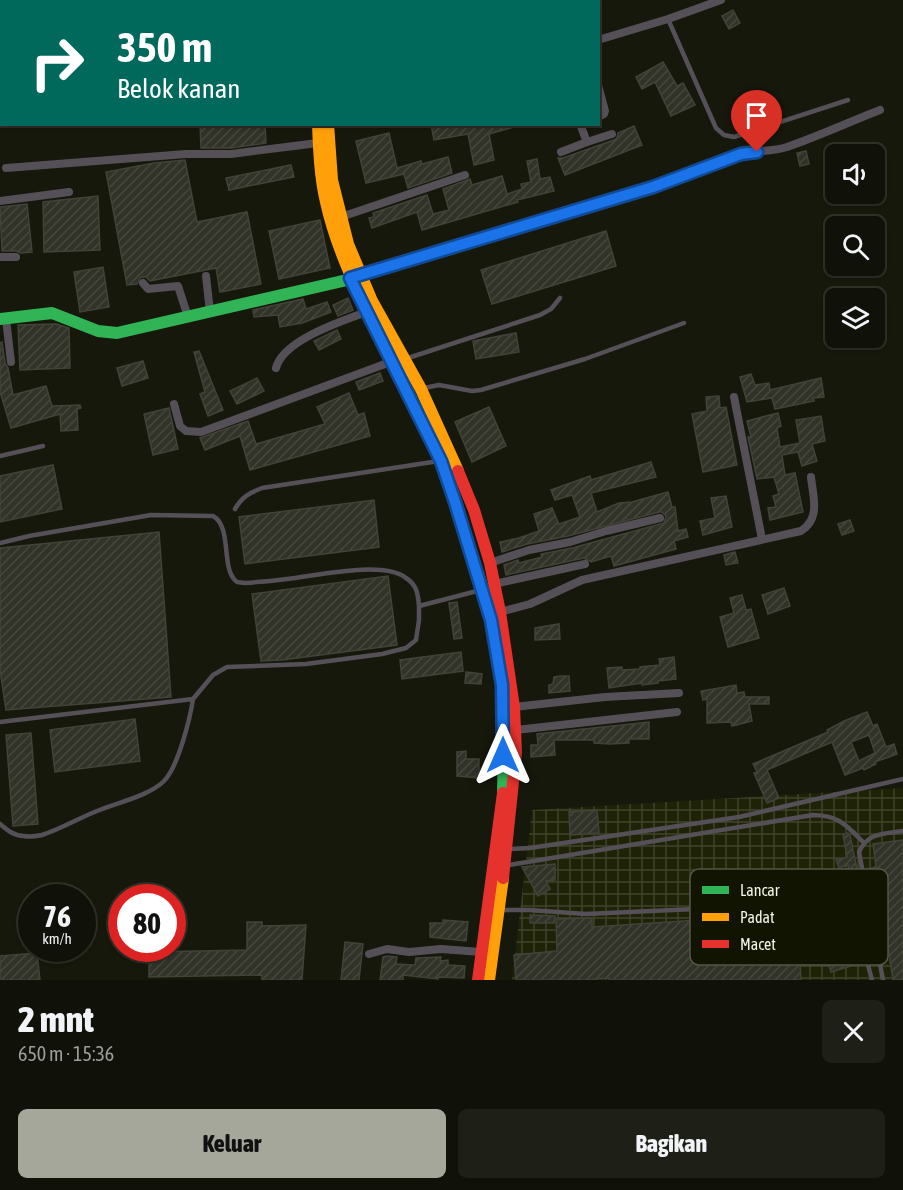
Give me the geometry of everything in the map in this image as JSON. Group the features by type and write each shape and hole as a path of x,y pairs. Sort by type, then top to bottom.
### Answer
{"main road":[{"path":"318,126 319,168 329,223 356,277 372,301 399,360 500,612 516,730 514,782 507,849 489,980"},
{"path":"328,126 332,180 366,312 421,389 474,510 489,563 491,620 502,685 503,793 477,980"},
{"path":"2,317 52,313 98,331 117,333 356,277"}],"street":[{"path":"600,39 722,0"},
{"path":"600,93 605,111 600,116"},
{"path":"356,277 653,187 741,154 754,151 764,153 787,147 880,110"},
{"path":"581,126 587,142"},
{"path":"561,152 612,134"},
{"path":"6,168 186,154 231,154 318,143"},
{"path":"341,217 465,175"},
{"path":"0,201 69,192"},
{"path":"0,257 16,257"},
{"path":"206,276 210,312"},
{"path":"143,283 148,290 178,286 188,317"},
{"path":"276,368 283,354 301,341 329,326 366,312"},
{"path":"2,317 11,362"},
{"path":"174,404 180,426 186,431 201,432 399,360"},
{"path":"734,397 762,539"},
{"path":"500,612 530,604 582,580 801,531 810,524 815,511 811,477"},
{"path":"489,563 529,550 570,542 660,518"},
{"path":"489,587 585,564"},
{"path":"514,707 679,693"},
{"path":"516,730 677,712"},
{"path":"369,954 387,949 409,952 441,949 481,952"}],"lane":[{"path":"668,19 716,128 724,135 734,137 848,100"},
{"path":"399,360 540,315 551,309 560,298"},
{"path":"421,389 439,385 472,391 481,390 585,359 684,323"},
{"path":"0,456 43,446"},
{"path":"235,509 240,500 262,488 441,461"},
{"path":"0,543 151,515 213,516 221,523 231,574 237,582 245,584 352,571 393,571 405,576 418,591 419,606 416,640 406,648 382,654 306,664 227,667 213,675 193,699 181,745 170,771 163,781 133,799 99,810 41,835 23,837 9,832 0,824"},
{"path":"419,606 489,587"},
{"path":"0,722 193,699"},
{"path":"507,849 530,848 739,817 903,779"},
{"path":"505,865 813,815 833,817 864,843"},
{"path":"861,869 859,852 864,843 873,836 903,831"},
{"path":"500,910 586,914 690,909"},
{"path":"868,965 872,980"},
{"path":"880,965 883,980"}],"shaded area":[{"path":"903,788 903,980 512,980 532,810"}],"building":[{"path":"733,10 740,23 729,29 722,16"},
{"path":"663,62 677,86 683,83 695,105 671,116 655,82 642,89 636,77"},
{"path":"200,126 265,126 266,143 231,148 201,148"},
{"path":"431,126 514,127 489,134 494,160 474,165 468,134 434,140"},
{"path":"634,126 642,145 565,175 558,158 614,140 618,133"},
{"path":"389,133 397,168 448,157 452,173 408,188 404,174 366,183 356,141"},
{"path":"806,151 809,164 800,166 797,153"},
{"path":"537,159 540,179 550,177 554,191 517,200 518,202 422,230 417,212 372,228 369,218 374,217 373,213 427,195 433,214 449,210 443,189 470,179 472,185 502,176 507,194 522,189 521,184 531,182 527,161"},
{"path":"185,160 197,222 247,212 261,284 220,292 216,268 150,281 146,277 141,277 137,284 127,285 106,172"},
{"path":"291,165 294,177 229,190 226,178"},
{"path":"98,196 100,250 44,252 43,202"},
{"path":"27,204 32,252 2,251 0,207"},
{"path":"320,220 330,268 279,279 269,231"},
{"path":"606,231 616,266 492,304 481,270"},
{"path":"103,267 109,307 80,312 74,272"},
{"path":"348,298 353,310 338,316 333,305"},
{"path":"303,299 306,309 327,302 331,312 302,323 280,327 278,315 254,317 253,310"},
{"path":"56,324 69,328 70,368 20,370 18,325"},
{"path":"337,330 341,339 319,350 314,341"},
{"path":"516,333 519,352 476,359 473,341"},
{"path":"2,342 13,395 46,386 52,406 80,405 81,408 77,409 78,430 61,431 60,414 11,428 0,392 0,343"},
{"path":"199,351 223,410 208,416 200,394 205,392 194,352"},
{"path":"143,361 148,378 122,386 117,368"},
{"path":"380,373 383,381 359,390 356,382"},
{"path":"751,374 755,385 769,383 770,390 821,378 824,397 775,409 772,398 747,402 740,377"},
{"path":"257,378 264,391 237,404 230,391"},
{"path":"349,393 358,415 364,413 370,436 250,470 240,436 205,450 200,438 248,421 256,444 325,424 317,407"},
{"path":"719,396 720,408 726,407 737,465 703,472 692,414 707,411 706,397"},
{"path":"489,407 506,446 472,462 455,422"},
{"path":"169,408 178,449 153,455 144,414"},
{"path":"778,413 781,426 777,428 780,447 800,443 796,420 821,416 825,441 812,444 817,461 802,466 798,452 782,455 785,475 795,473 803,512 770,520 768,508 776,507 773,496 779,494 774,477 757,479 747,421"},
{"path":"651,462 656,477 591,493 597,512 619,503 632,502 668,492 672,507 675,507 678,531 686,529 688,537 674,541 676,549 614,566 611,556 591,562 584,558 506,575 504,565 518,560 519,563 542,557 541,554 664,523 666,516 659,512 502,552 500,542 539,531 534,514 552,508 559,524 580,517 572,495 555,500 551,490 590,476 591,480"},
{"path":"53,465 62,509 0,522 0,476"},
{"path":"726,496 732,527 703,535 700,521 715,518 711,498"},
{"path":"374,500 379,547 245,564 239,517"},
{"path":"850,520 854,531 842,535 838,524"},
{"path":"159,532 171,697 6,710 0,670 0,548"},
{"path":"735,552 738,563 726,565 724,555"},
{"path":"388,576 397,645 261,661 252,594"},
{"path":"784,588 790,606 768,614 762,595"},
{"path":"742,595 746,610 751,609 759,638 728,647 720,617 734,613 730,598"},
{"path":"457,602 462,638 454,639 449,603"},
{"path":"559,624 560,639 535,640 535,628"},
{"path":"461,652 463,671 402,679 400,660"},
{"path":"674,657 676,679 609,688 607,668 640,669 640,667 660,665 659,659"},
{"path":"466,672 482,674 481,684 465,683"},
{"path":"569,676 570,691 549,693 549,685 553,684 554,677"},
{"path":"736,685 737,693 744,692 745,697 769,697 769,704 749,704 752,721 732,726 731,722 707,723 707,699 703,700 701,691"},
{"path":"867,712 873,726 877,724 886,747 894,744 897,754 875,762 876,764 864,770 863,768 845,775 832,742 767,770 779,798 767,803 754,773 757,772 753,764 828,732 827,730","holes":["869,735 875,753 859,761 851,742"]},
{"path":"135,719 140,761 55,772 50,730"},
{"path":"649,722 649,739 629,739 629,743 610,744 594,743 594,740 554,740 555,755 531,757 531,745 538,745 537,734"},
{"path":"31,733 38,824 13,826 6,735"},
{"path":"466,751 466,759 479,759 479,778 457,776 457,752"},
{"path":"597,810 599,833 570,835 569,812"},
{"path":"843,834 850,835 857,869 849,869 848,865 839,868 836,860 847,857"},
{"path":"903,840 903,980 893,980 888,948 888,869 867,869 876,867 873,844"},
{"path":"555,864 555,880 546,881 550,889 538,896 522,867"},
{"path":"530,915 555,916 554,923 530,923"},
{"path":"592,918 592,927 690,921 690,965 800,965 801,980 609,980 609,978 516,980 514,955 557,951 556,919"},
{"path":"443,920 468,922 466,941 430,937 430,923 443,923"},
{"path":"247,922 262,922 262,926 306,925 302,980 262,980 262,975 149,977 149,962 186,962 186,951 247,950"},
{"path":"345,942 363,944 359,980 341,980"},
{"path":"18,955 18,962 38,962 40,980 0,980 0,956"},
{"path":"383,957 397,957 396,964 415,965 416,958 441,957 440,961 448,960 448,965 465,966 464,978 438,977 438,979 403,975 403,980 380,980"},
{"path":"829,965 854,965 831,972"}],"traffic: fast":[{"path":"0,319 52,313 98,331 117,333 360,277"},
{"path":"401,377 446,474 483,589 493,628"},
{"path":"501,679 504,736 503,793"}],"traffic: slow":[{"path":"318,126 322,183 332,225 348,270 401,377"},
{"path":"328,126 332,180 348,244 372,301 421,389 458,471"},
{"path":"489,980 503,878"}],"traffic: jam":[{"path":"458,471 474,510 490,563 500,612 514,707 516,753 503,878"},
{"path":"478,980 503,793"}],"route":[{"path":"503,755 502,685 491,620 455,502 441,461 350,278 384,270 653,187 741,154 757,152"}]}
